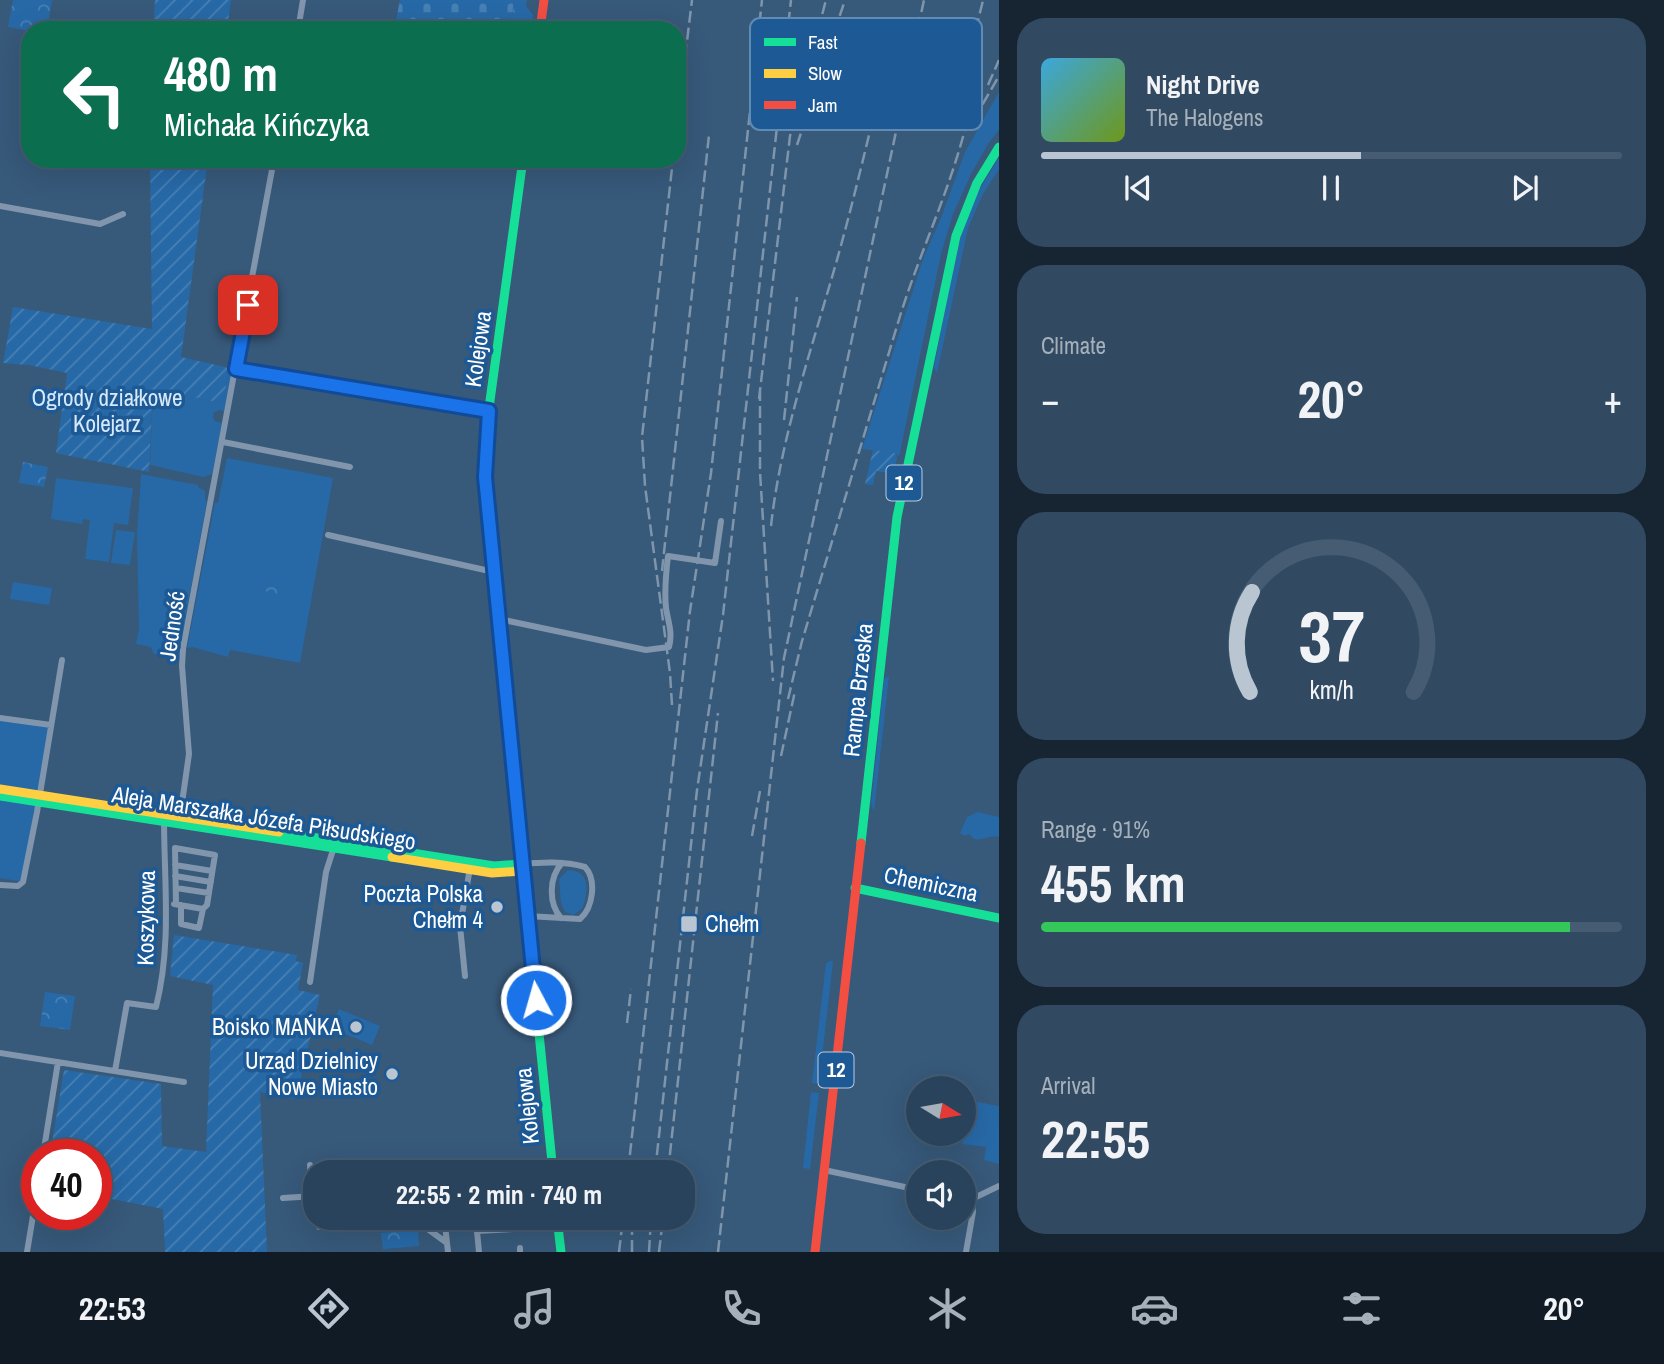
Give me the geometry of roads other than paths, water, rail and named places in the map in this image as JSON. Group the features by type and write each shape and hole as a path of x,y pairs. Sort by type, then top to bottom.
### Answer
{"main road":[{"path":"541,21 544,0"},
{"name":"Rampa Brzeska","path":"816,1252 897,517 953,249 973,191 999,147"},
{"name":"Kolejowa","path":"522,168 485,458 552,1160"},
{"name":"Aleja Marszałka Józefa Piłsudskiego","path":"0,789 40,799"},
{"name":"Aleja Marszałka Józefa Piłsudskiego","path":"0,796 40,799 470,866 522,868"},
{"name":"Aleja Marszałka Józefa Piłsudskiego","path":"164,818 180,817 334,845"},
{"name":"Chemiczna","path":"855,888 999,918"},
{"path":"558,1230 561,1252"}],"street":[{"path":"300,21 303,0"},
{"name":"Jedność","path":"180,817 189,754 183,649 272,168"},
{"path":"0,206 100,224 123,214"},
{"path":"236,369 489,411"},
{"path":"223,442 350,467"},
{"path":"499,619 646,650 669,647 671,628 665,592 668,556 715,563 721,521"},
{"path":"328,535 494,572"},
{"path":"0,885 18,886 23,882 40,799 62,660"},
{"path":"0,718 51,726"},
{"name":"Koszykowa","path":"115,1071 127,1003 156,1007 166,956 164,818"},
{"path":"310,982 326,872 334,845"},
{"path":"166,902 178,904 202,908 207,905 211,882 215,855 175,848 175,876 176,888 178,904 181,925 199,928 202,908"},
{"path":"561,918 554,908 552,881 553,873 562,863"},
{"path":"522,868 562,863 585,867 589,872 592,888 590,903 584,916 575,919 527,916"},
{"path":"175,865 212,871"},
{"path":"465,976 460,926 470,866"},
{"path":"175,876 211,882"},
{"path":"176,888 209,893"},
{"path":"0,1053 184,1082"},
{"path":"46,1139 58,1062"},
{"path":"824,1170 906,1187"},
{"path":"976,1195 999,1185"},
{"path":"283,1198 303,1197"},
{"path":"27,1252 31,1230"},
{"path":"429,1230 447,1243"},
{"path":"446,1230 448,1252"},
{"path":"479,1252 477,1231 495,1230"},
{"path":"966,1252 970,1230"}],"railway":[{"path":"686,50 692,0"},
{"path":"760,18 762,0"},
{"path":"789,18 791,0"},
{"path":"821,18 826,0"},
{"path":"839,18 845,0"},
{"path":"920,18 924,0"},
{"path":"978,18 983,0"},
{"path":"988,85 999,60"},
{"path":"982,105 999,76"},
{"path":"629,1160 690,611 711,473 750,111"},
{"path":"656,1160 697,790 723,615 777,130"},
{"path":"759,399 792,130"},
{"path":"797,145 802,130"},
{"path":"771,526 788,434 846,228 870,130"},
{"path":"718,1252 784,658 896,130"},
{"path":"788,699 802,641 900,316 945,193 964,130"},
{"path":"662,571 709,135"},
{"path":"672,168 642,437 645,486 672,705"},
{"path":"784,420 797,297"},
{"path":"760,389 760,472 773,681"},
{"path":"781,756 795,691"},
{"path":"669,1160 718,713"},
{"path":"752,836 760,791"},
{"path":"627,1023 631,989"},
{"path":"619,1252 622,1230"},
{"path":"632,1230 632,1252"},
{"path":"649,1252 650,1230"},
{"path":"659,1252 662,1230"}],"place":[{"name":"Poczta Polska Chełm 4","path":"497,907"},
{"name":"Chełm","path":"689,924"},
{"name":"Boisko MAŃKA","path":"356,1027"},
{"name":"Urząd Dzielnicy Nowe Miasto","path":"392,1074"}],"park label":[{"name":"Ogrody działkowe Kolejarz","path":"107,411"}]}
